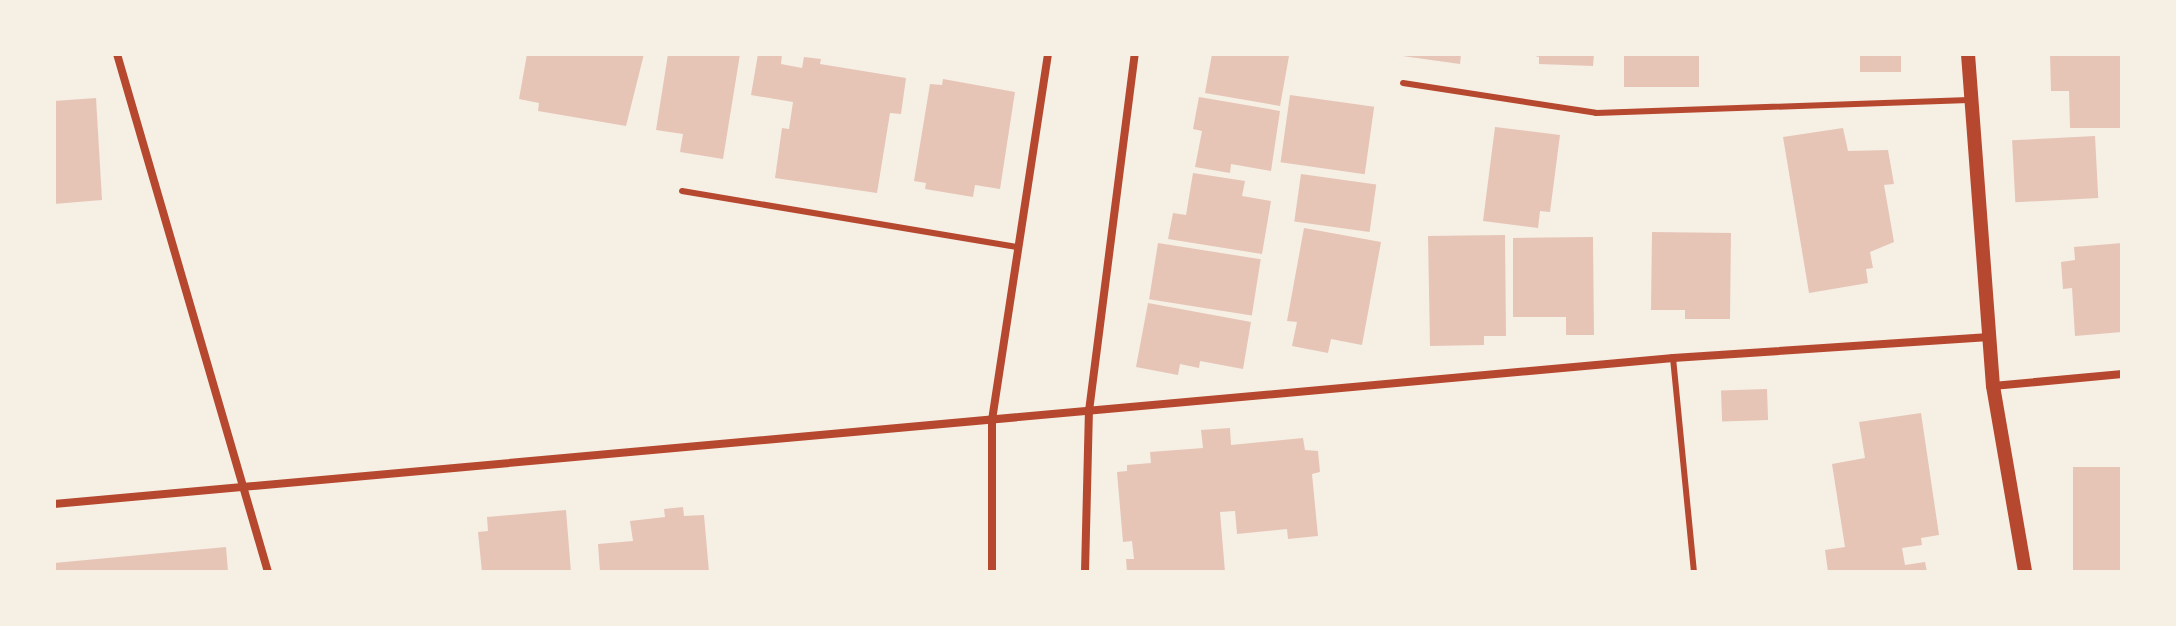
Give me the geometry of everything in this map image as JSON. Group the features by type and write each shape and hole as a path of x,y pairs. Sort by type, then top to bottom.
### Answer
{"street":[{"path":"117,54 268,572"},
{"path":"992,572 992,420 1015,247 1048,54"},
{"path":"1085,572 1089,411 1135,54"},
{"path":"1968,54 1993,386 2025,572"},
{"path":"54,504 1673,358 1989,337"},
{"path":"1993,386 2122,374"}],"lane":[{"path":"1403,83 1596,113 1971,100"},
{"path":"682,191 1015,247"},
{"path":"1673,358 1694,572"}],"building":[{"path":"527,54 644,54 626,126 538,111 539,103 519,99"},
{"path":"668,54 740,54 723,159 680,152 683,134 656,130"},
{"path":"758,54 782,54 781,64 802,68 804,57 821,59 820,64 906,78 901,114 890,113 877,193 775,178 782,128 789,129 793,102 751,95"},
{"path":"1212,54 1289,56 1280,106 1205,93"},
{"path":"1388,54 1461,54 1460,64"},
{"path":"1527,54 1594,54 1593,66 1539,64 1539,57"},
{"path":"1624,54 1699,54 1699,87 1624,87"},
{"path":"1860,54 1901,54 1901,72 1860,72"},
{"path":"2050,54 2120,54 2122,128 2070,128 2069,91 2051,91"},
{"path":"943,79 1015,92 1000,189 975,185 973,197 925,189 926,183 914,181 930,84 942,85"},
{"path":"1290,95 1374,107 1365,174 1281,162"},
{"path":"1199,97 1280,111 1271,171 1231,164 1230,173 1195,167 1202,131 1193,129"},
{"path":"96,98 102,200 54,204 54,101"},
{"path":"1495,127 1560,135 1550,212 1540,211 1538,228 1483,221"},
{"path":"1843,128 1848,151 1888,150 1894,184 1884,185 1894,242 1870,252 1873,268 1866,269 1868,283 1809,293 1783,137"},
{"path":"2095,136 2098,198 2015,202 2012,140"},
{"path":"1193,173 1245,181 1242,196 1271,201 1262,254 1168,239 1173,213 1186,215"},
{"path":"1301,174 1376,185 1370,232 1294,222"},
{"path":"1304,228 1381,242 1362,345 1331,339 1328,353 1292,346 1297,322 1287,321"},
{"path":"1652,232 1731,233 1730,319 1685,319 1685,310 1651,310"},
{"path":"1505,235 1506,336 1484,336 1484,345 1430,346 1428,236"},
{"path":"1593,237 1594,335 1566,335 1566,317 1513,317 1513,238"},
{"path":"1158,243 1261,259 1252,316 1149,299"},
{"path":"2122,243 2122,332 2075,336 2072,288 2063,289 2061,262 2075,260 2074,247"},
{"path":"1148,303 1251,322 1243,369 1200,361 1199,368 1180,364 1178,375 1136,367"},
{"path":"1767,389 1768,420 1722,422 1721,391"},
{"path":"1921,413 1939,535 1921,538 1922,545 1902,548 1905,565 1925,562 1927,572 1828,572 1825,550 1845,547 1832,464 1865,458 1859,422"},
{"path":"1230,428 1231,445 1303,438 1305,450 1318,451 1320,472 1312,474 1318,536 1288,539 1287,529 1237,534 1235,511 1220,512 1225,572 1127,572 1126,559 1134,559 1132,541 1123,542 1117,472 1127,471 1127,465 1151,463 1150,452 1203,448 1201,430"},
{"path":"2073,467 2122,467 2122,572 2073,572"},
{"path":"683,507 684,516 704,515 709,572 600,572 598,544 633,541 630,521 665,517 664,509"},
{"path":"566,510 571,572 482,572 478,532 488,531 487,517"},
{"path":"226,547 228,572 54,572 54,563"}]}
